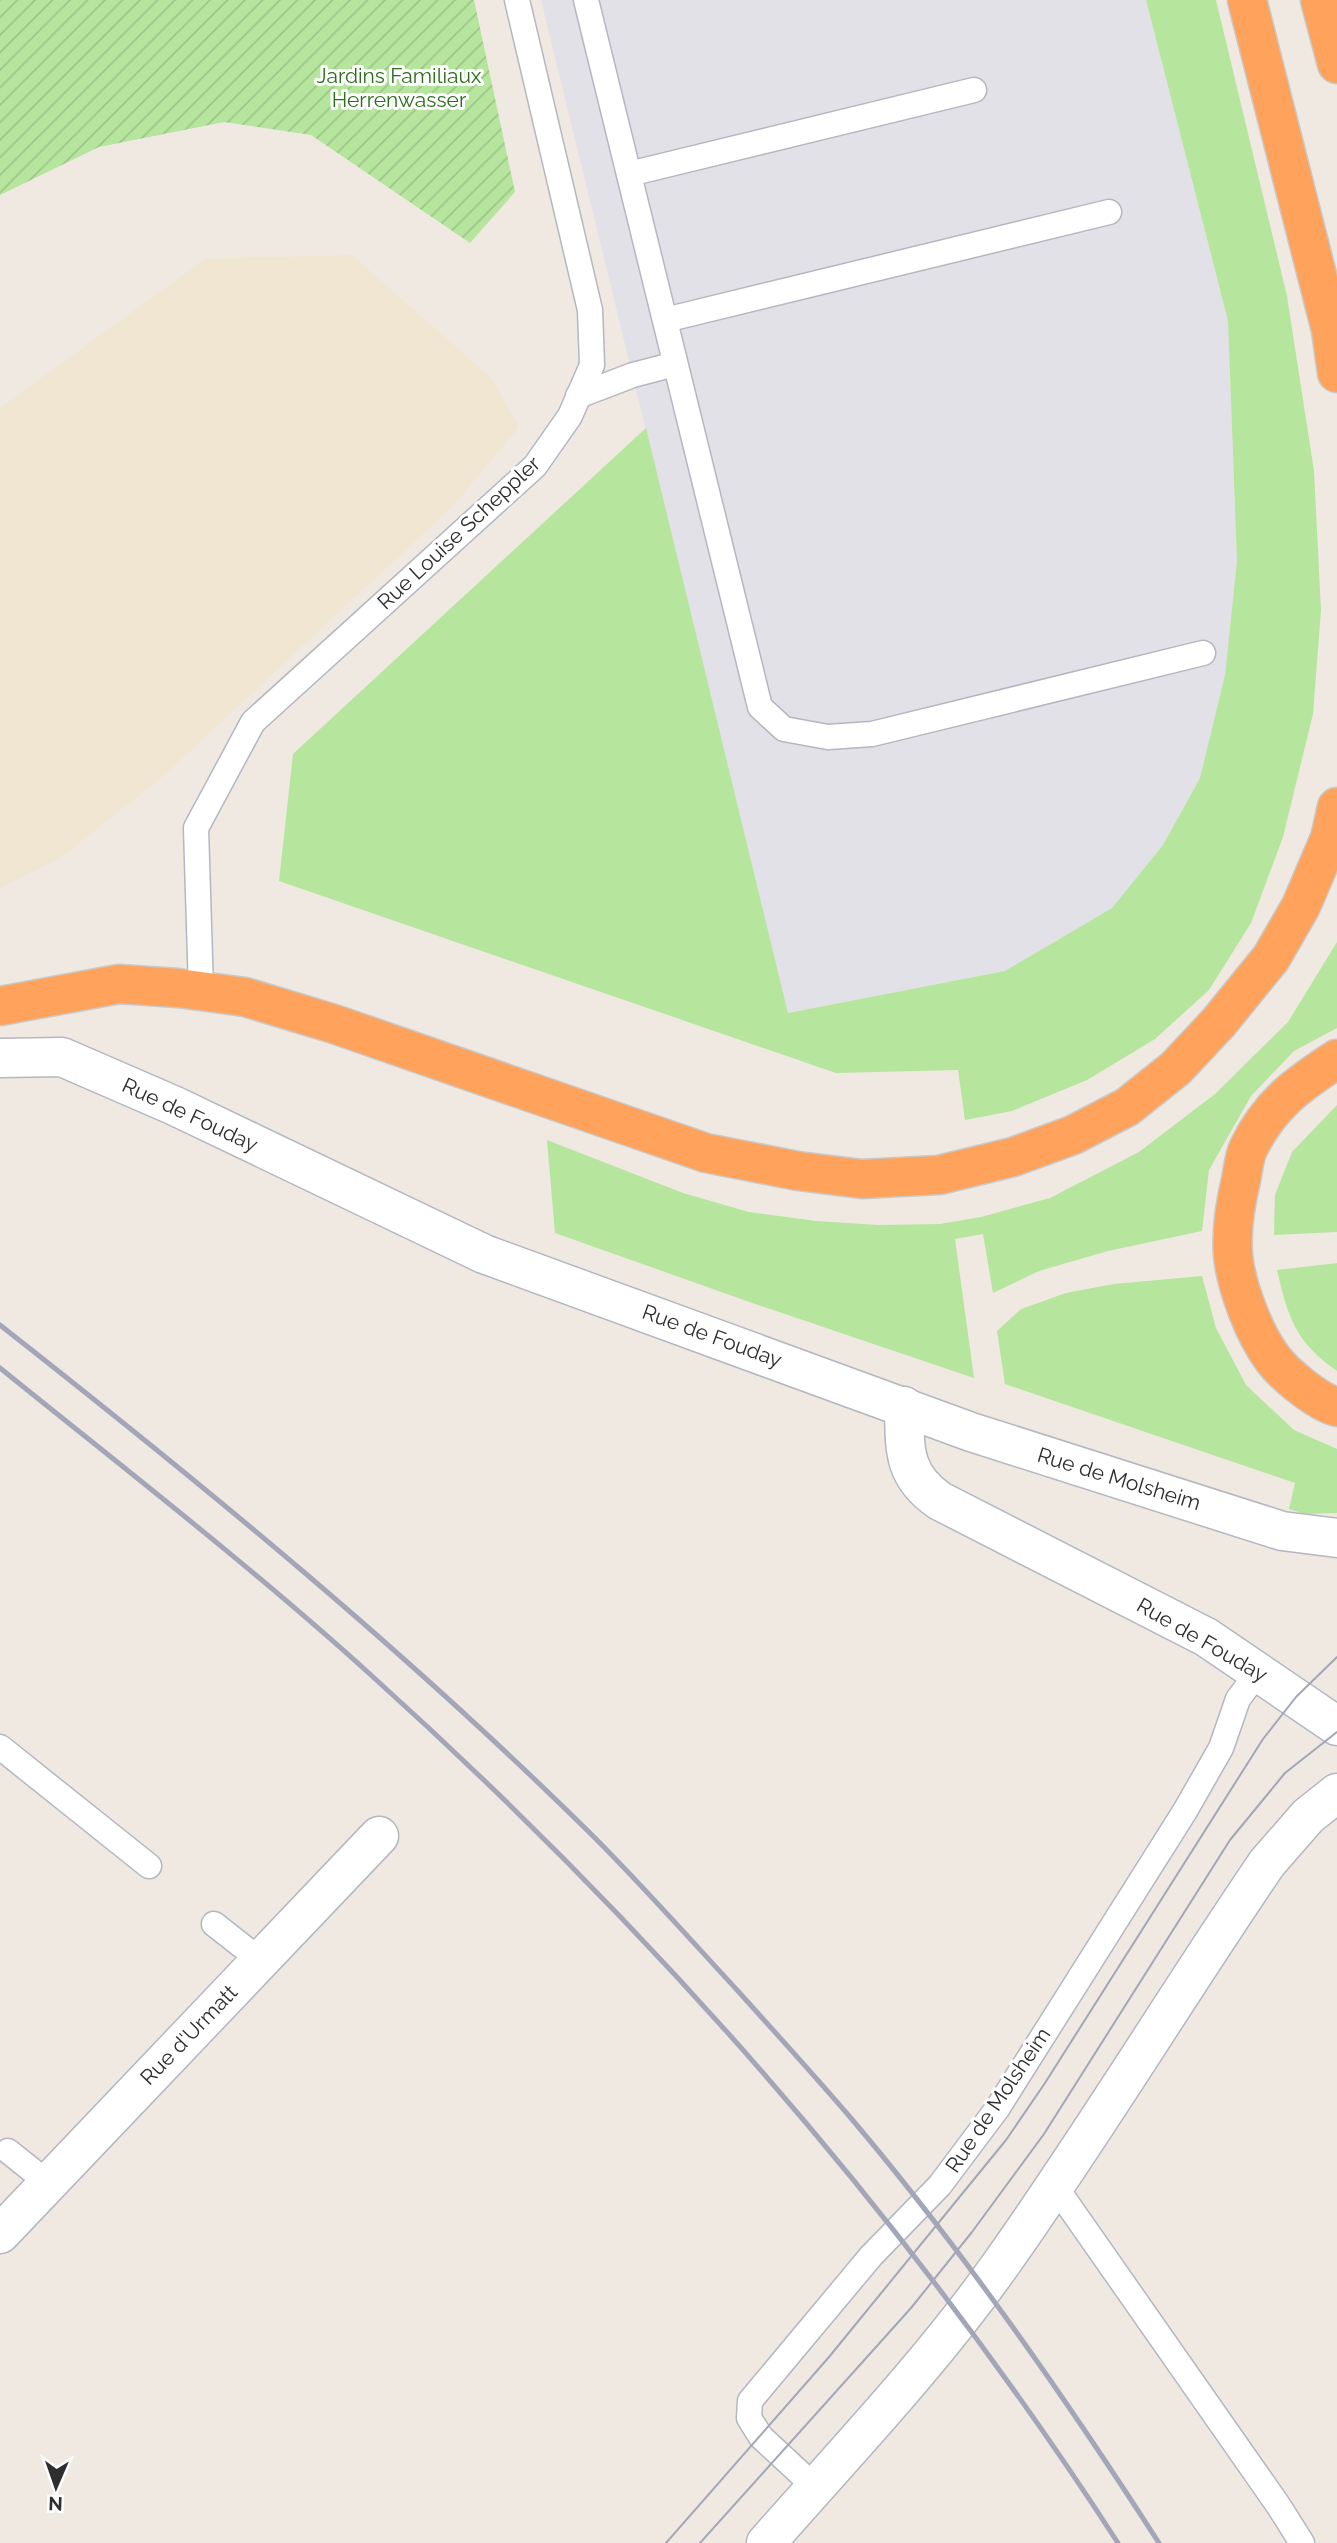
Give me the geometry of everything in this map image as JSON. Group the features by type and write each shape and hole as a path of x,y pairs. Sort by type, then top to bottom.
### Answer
{"highway":[{"path":"1247,0 1324,303 1337,373"},
{"path":"1320,0 1337,64"},
{"path":"0,1006 119,984 245,997 334,1024 706,1153 798,1171 862,1179 939,1175 1013,1157 1073,1135 1127,1107 1176,1068 1219,1021 1270,958 1301,906 1330,838 1337,807"},
{"path":"1337,1059 1303,1081 1272,1108 1247,1151 1233,1216 1233,1255 1241,1291 1254,1325 1273,1360 1298,1383 1329,1405 1337,1407"}],"main road":[{"name":"Rue de Fouday","path":"0,1058 62,1057 174,1106 484,1254 904,1406 906,1458 913,1476 924,1490 940,1501 1206,1637 1337,1726"},
{"name":"Rue de Molsheim","path":"904,1406 971,1432 1282,1531 1337,1538"},
{"path":"766,2543 938,2345 1000,2266 1267,1863 1308,1816 1337,1793"},
{"name":"Rue d'Urmatt","path":"0,2234 379,1836"}],"lane":[{"name":"Rue Louise Scheppler","path":"201,991 197,828 253,722 535,466 570,416 592,365 590,310 517,0"},
{"path":"586,0 760,707 784,729 828,737 872,734 1203,653"},
{"path":"629,174 974,90"},
{"path":"665,320 1109,212"},
{"path":"578,396 632,375 676,363"},
{"name":"Rue de Molsheim","path":"815,2487 761,2437 749,2418 750,2401 871,2256 940,2185 997,2109 1185,1811 1221,1748 1238,1699 1259,1671"},
{"path":"0,1747 149,1866"},
{"path":"214,1924 260,1960"},
{"path":"8,2151 48,2183"},
{"path":"1055,2186 1271,2494 1302,2543"}],"shaded area":[{"path":"541,0 1146,0 1228,321 1237,561 1225,675 1200,778 1163,845 1112,908 1005,971 788,1013"},
{"path":"352,255 492,379 519,427 454,505 161,778 59,859 0,888 0,408 205,259"}],"green space":[{"name":"Jardins Familiaux Herrenwasser","path":"0,0 474,0 515,192 470,243 311,135 224,122 99,147 0,195"},
{"path":"1146,0 1216,0 1287,296 1314,471 1321,610 1313,714 1283,837 1251,923 1209,990 1155,1039 1087,1080 1012,1111 965,1120 958,1070 836,1073 279,881 293,754 646,428 788,1013 1005,971 1112,908 1163,845 1200,778 1225,675 1237,561 1228,321"},
{"path":"1337,942 1337,1028 1294,1051 1251,1096 1209,1170 1202,1231 1108,1251 1039,1271 993,1293 983,1234 955,1239 974,1378 555,1233 547,1140 683,1193 749,1212 816,1221 878,1225 940,1224 981,1217 1050,1198 1139,1152 1215,1094 1288,1022"},
{"path":"1337,1105 1337,1232 1274,1235 1275,1195 1292,1152"},
{"path":"1337,1263 1337,1371 1302,1339 1285,1302 1277,1270"},
{"path":"1202,1276 1216,1328 1246,1385 1294,1430 1337,1449 1337,1513 1305,1514 1289,1509 1295,1483 1005,1384 997,1331 1021,1309 1066,1293 1114,1284"}],"tram line":[{"path":"666,2543 829,2357 1006,2140 1263,1739 1296,1697 1337,1657"},
{"path":"700,2543 911,2308 972,2232 1044,2134 1230,1840 1285,1773 1337,1732"}],"railway":[{"path":"0,1325 304,1572 522,1767 629,1873 794,2053 892,2167 1011,2325 1087,2433 1159,2543"},
{"path":"0,1368 235,1558 372,1676 579,1874 678,1978 774,2085 954,2308 1038,2424 1118,2543"}]}
